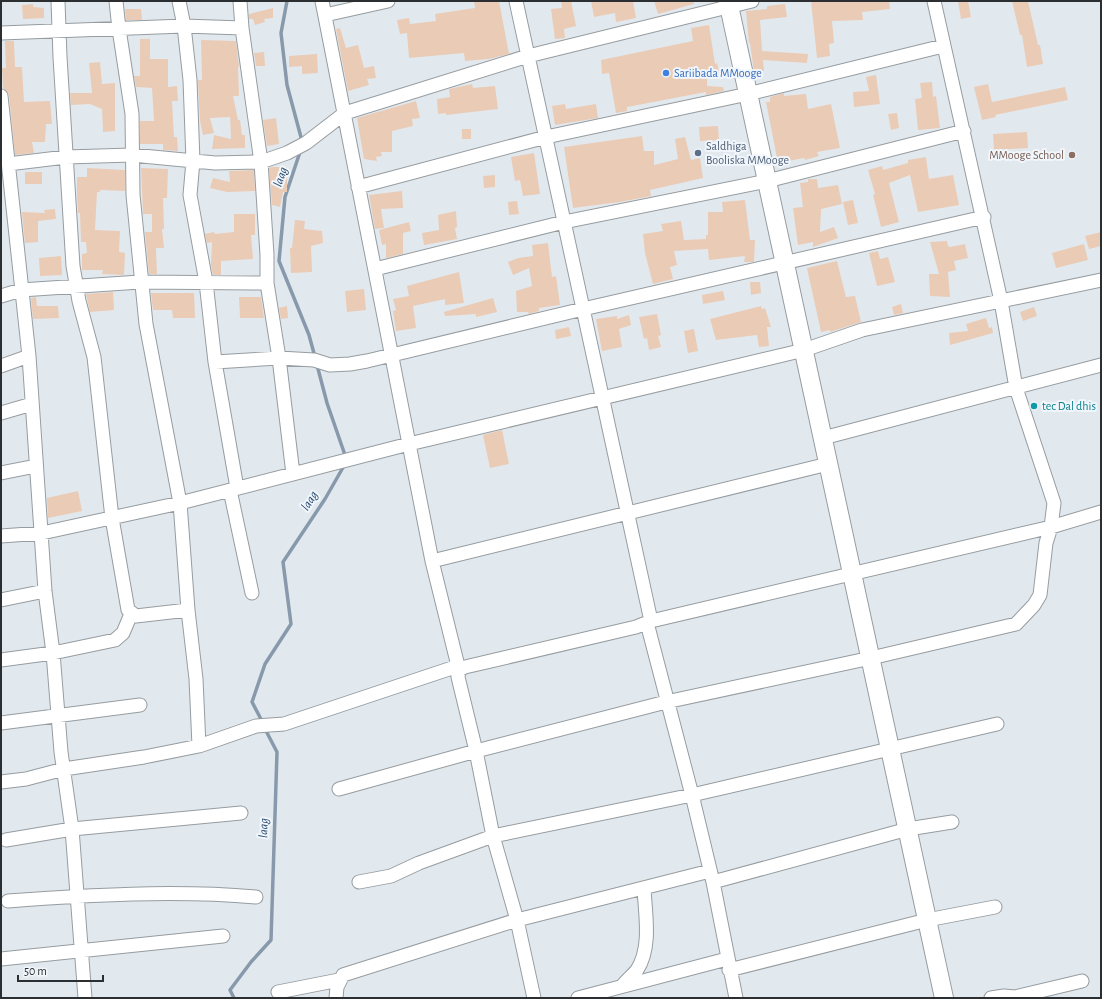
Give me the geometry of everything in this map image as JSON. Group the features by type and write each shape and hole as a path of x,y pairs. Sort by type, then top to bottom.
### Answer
{"street":[{"path":"58,1 73,266 76,286 94,357 112,518 128,610 136,616 188,610"},
{"path":"116,1 132,114 133,195 140,282 146,324 180,503 188,610 196,679 199,746"},
{"path":"179,1 184,26 190,80 193,161 190,195 206,282 215,362 234,489 252,593"},
{"path":"240,1 242,28 261,162 267,256 267,283 279,358 293,474"},
{"path":"322,1 432,561 458,668 458,677 476,751 493,836 516,920 534,998"},
{"path":"325,15 388,1"},
{"path":"516,1 627,513 666,702 692,795 711,876 736,998"},
{"path":"6,171 66,157 132,155 193,161 261,162 286,153 306,143 345,114 528,56 729,4 752,1"},
{"path":"339,789 476,751 666,702 871,658 1016,624 1034,605 1040,595 1046,543 1052,527 1054,503 1016,388 1002,301 934,1"},
{"path":"729,4 944,998"},
{"path":"1,33 184,26 242,28"},
{"path":"358,187 546,137 748,94 943,46"},
{"path":"1,96 6,171 29,356 45,591 72,829 85,998"},
{"path":"375,269 564,222 767,181 964,131"},
{"path":"215,362 279,358 314,360 330,365 350,364 583,308 984,217"},
{"path":"1,536 42,533 180,503 409,444 804,350 862,330 1101,280"},
{"path":"1,296 21,290 140,282 267,283"},
{"path":"1,366 29,356"},
{"path":"823,438 1101,365"},
{"path":"1,413 32,404"},
{"path":"432,561 828,464"},
{"path":"1,473 36,466"},
{"path":"1,782 26,779 64,768 144,757 199,746 256,726 284,724 458,668 852,572 1052,527 1101,512"},
{"path":"1,600 45,591"},
{"path":"1,660 53,653 115,640 123,633 132,614"},
{"path":"1,723 140,705"},
{"path":"359,882 391,876 419,863 493,836 692,795 997,724"},
{"path":"6,840 72,829 241,813"},
{"path":"336,998 339,980 343,975 516,920 644,888 711,876 908,829 952,822"},
{"path":"622,986 637,969 644,953 646,939 644,888"},
{"path":"8,901 76,896 159,894 226,894 256,897"},
{"path":"578,998 622,986 927,920 994,907"},
{"path":"1,959 223,936"},
{"path":"278,992 339,980"},
{"path":"991,998 1004,996 1015,997 1082,981"}],"building":[{"path":"474,1 499,1 509,54 489,59 465,61 464,53 409,58 407,33 400,34 397,20 409,18 410,24 436,21 435,14 475,8"},
{"path":"561,1 571,1 576,26 564,29 565,38 555,39 551,9 562,8"},
{"path":"591,1 633,1 636,18 616,22 615,13 594,17"},
{"path":"654,1 693,1 694,4 658,14"},
{"path":"811,1 889,1 890,9 862,12 863,20 832,21 834,43 829,44 830,56 817,58"},
{"path":"958,1 968,1 971,17 961,19"},
{"path":"1012,1 1028,1 1038,45 1040,45 1043,64 1027,67 1022,35 1020,35"},
{"path":"33,4 33,7 44,8 44,18 23,19 22,5"},
{"path":"785,4 787,17 760,20 762,51 808,54 807,63 763,60 764,71 754,72 746,11 767,9 767,6"},
{"path":"273,8 273,18 264,19 265,22 255,25 253,19 249,19 249,14"},
{"path":"125,9 141,9 142,20 126,20"},
{"name":"Sariibada MMooge","path":"709,25 715,64 717,63 720,75 707,76 707,86 723,87 724,91 706,95 706,92 627,107 627,111 616,113 609,73 602,74 601,60 693,41 691,28"},
{"path":"340,28 346,48 358,45 364,68 374,66 376,78 367,79 369,85 348,91 336,29"},
{"path":"140,39 150,39 150,59 168,59 168,87 177,86 178,101 172,101 174,137 177,137 178,151 163,150 163,144 140,144 140,121 154,121 152,88 136,87 134,76 140,76"},
{"path":"201,40 236,41 239,67 239,96 233,96 238,120 240,120 242,135 245,135 245,148 212,149 214,135 231,139 230,117 210,118 214,133 203,135 200,121 198,80 202,80"},
{"path":"5,41 14,41 15,67 22,67 24,102 50,101 52,124 46,124 45,142 32,142 34,153 15,155 9,95 3,88 2,68 6,68"},
{"path":"264,52 265,66 256,66 254,53"},
{"path":"317,54 318,73 302,74 302,66 289,67 289,56"},
{"path":"100,62 102,84 115,83 115,131 103,132 102,109 90,104 71,105 70,93 92,93 89,63"},
{"path":"876,75 880,104 854,107 853,92 869,91 866,77"},
{"path":"932,82 933,97 936,96 940,128 918,130 915,99 922,98 920,83"},
{"path":"472,84 473,88 495,86 498,109 446,115 446,113 438,114 437,99 450,97 449,89"},
{"path":"988,84 992,102 1065,87 1068,100 995,115 996,117 982,120 974,87"},
{"path":"784,93 784,96 806,94 808,109 831,104 840,148 817,152 819,156 805,160 804,158 778,163 766,102 770,102 770,97"},
{"path":"416,101 420,118 412,119 413,126 392,131 392,152 381,152 382,156 376,157 377,161 364,159 357,118"},
{"path":"565,104 566,109 596,104 598,118 555,125 552,106"},
{"path":"897,113 899,128 891,130 888,114"},
{"path":"276,118 279,144 267,146 263,120"},
{"path":"718,126 719,140 700,141 699,127"},
{"path":"462,129 471,129 471,139 462,139"},
{"path":"1027,132 1028,148 994,150 993,134"},
{"path":"642,136 644,151 654,151 654,165 678,159 675,139 685,137 691,160 700,158 703,178 650,190 651,196 620,202 573,208 564,147"},
{"path":"534,153 540,194 523,196 520,180 515,181 511,157"},
{"path":"926,157 929,179 953,175 959,205 918,212 910,175 889,183 899,222 881,227 873,195 875,194 868,170 882,166 883,170 908,163 908,160"},
{"path":"287,167 287,192 283,192 280,207 272,205 269,168"},
{"path":"87,168 125,170 125,191 100,190 100,192 97,192 95,230 120,231 119,252 125,253 124,275 102,274 103,270 82,270 82,254 87,253 86,242 81,242 80,213 78,213 77,177 87,177"},
{"path":"141,168 168,169 167,198 163,198 164,229 162,229 164,248 156,248 157,274 149,274 145,232 152,232 152,214 143,214"},
{"path":"254,170 255,191 227,192 210,188 213,178 230,182 229,171"},
{"path":"25,172 42,172 42,184 25,184"},
{"path":"495,175 495,187 484,188 483,176"},
{"path":"808,179 817,179 818,188 838,185 842,204 821,209 820,232 834,227 838,238 813,247 813,242 798,245 793,208 803,207 800,183 808,182"},
{"path":"402,191 403,208 381,209 384,228 375,229 369,195"},
{"path":"745,200 750,240 755,240 754,262 744,262 745,256 709,260 708,249 674,251 677,265 670,267 673,279 653,284 645,253 643,234 663,231 661,224 681,221 684,240 706,239 706,235 708,235 708,212 723,212 722,202"},
{"path":"853,200 858,223 848,225 843,202"},
{"path":"517,201 519,214 509,215 508,202"},
{"path":"55,209 56,219 38,221 38,242 25,243 22,212 45,213 44,210"},
{"path":"456,211 457,227 455,228 457,239 424,245 422,233 439,230 438,215"},
{"path":"234,214 255,214 255,235 251,235 253,259 221,261 221,275 213,275 211,265 212,242 207,243 205,234 214,232 215,234 234,232"},
{"path":"295,220 305,221 304,229 322,231 323,243 311,246 312,272 291,273 290,248 292,248"},
{"path":"409,222 411,231 403,233 403,254 386,258 386,244 382,245 379,230"},
{"path":"1101,232 1101,246 1089,249 1085,236"},
{"path":"947,241 948,246 950,247 965,244 968,258 954,261 956,270 948,272 950,297 930,296 929,274 939,274 930,242"},
{"path":"548,243 552,277 556,276 560,305 539,308 539,311 529,314 528,312 517,312 516,291 532,286 529,268 513,275 508,262 518,258 533,256 532,245"},
{"path":"1084,244 1088,260 1056,268 1052,253"},
{"path":"878,251 880,259 888,257 895,282 877,286 869,253"},
{"path":"61,256 62,275 40,276 39,258"},
{"path":"837,261 846,297 855,296 861,322 830,332 830,330 821,332 807,268"},
{"path":"459,272 464,303 445,305 445,299 413,306 416,328 396,331 393,311 396,310 393,299 409,296 407,286"},
{"path":"750,282 760,282 761,293 751,295"},
{"path":"364,289 366,310 347,312 345,291"},
{"path":"723,291 725,300 703,304 702,295"},
{"path":"113,292 114,310 90,312 86,294"},
{"path":"151,293 194,293 195,318 173,318 172,310 153,310"},
{"path":"36,297 37,306 58,306 59,318 33,319 31,298"},
{"path":"239,297 261,297 264,318 240,318"},
{"path":"493,298 497,312 476,317 476,314 445,316 444,312"},
{"path":"901,304 903,313 894,315 892,307"},
{"path":"287,306 288,318 281,319 279,308"},
{"path":"761,306 762,309 765,308 771,327 767,327 769,346 759,347 757,335 716,340 710,319"},
{"path":"1034,307 1037,316 1023,321 1020,312"},
{"path":"657,314 661,335 658,336 661,347 649,350 647,338 644,339 639,317"},
{"path":"629,315 631,325 619,329 622,347 602,351 596,319 617,316 617,319"},
{"path":"986,318 989,328 992,327 993,333 950,345 949,333 968,331 966,324"},
{"path":"569,327 571,336 556,339 555,330"},
{"path":"694,329 698,351 688,353 684,331"},
{"path":"502,430 509,464 490,468 483,435"},
{"path":"78,491 82,511 48,518 47,498"}],"waterway":[{"name":"laag","path":"287,1 281,33 287,85 302,141"},
{"name":"laag","path":"301,149 285,197 279,261 309,335 315,357"},
{"name":"laag","path":"317,365 327,403 346,458"},
{"name":"laag","path":"263,723 252,702 265,664 291,624 283,562 325,499 345,464"},
{"name":"laag","path":"234,998 230,990 251,962 271,940 277,752 265,729"}],"place":[{"name":"Sariibada MMooge","path":"666,73"},
{"name":"Saldhiga Booliska MMooge","path":"698,153"},
{"name":"MMooge School","path":"1072,155"},
{"name":"tec Dal dhis","path":"1034,406"}]}
